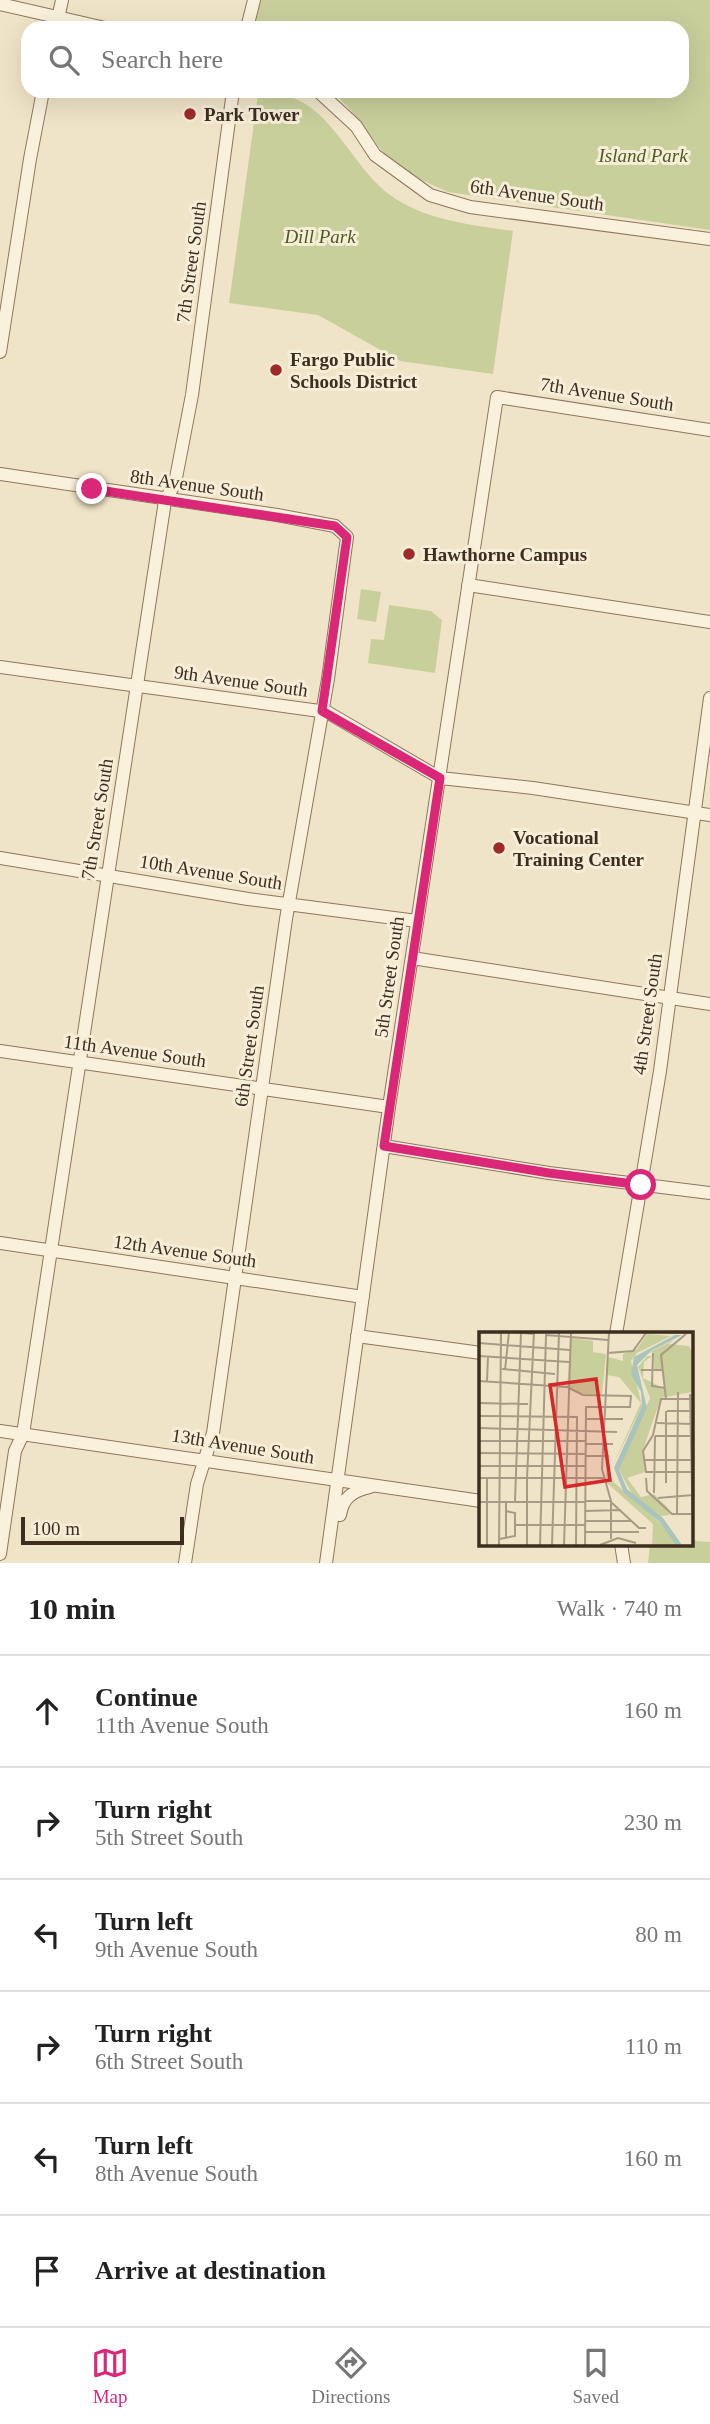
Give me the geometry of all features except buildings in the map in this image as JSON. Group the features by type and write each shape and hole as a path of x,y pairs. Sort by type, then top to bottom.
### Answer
{"street":[{"path":"57,21 62,0"},
{"path":"249,21 254,0"},
{"path":"0,4 51,21"},
{"path":"0,352 42,98"},
{"name":"7th Street South","path":"0,1554 15,1451 23,1434 165,500 175,483 192,395 232,98"},
{"name":"6th Avenue South","path":"326,98 356,126 375,155 430,195 470,207 710,239"},
{"name":"7th Avenue South","path":"498,397 710,430"},
{"name":"5th Street South","path":"326,1563 389,1107 498,397"},
{"name":"8th Avenue South","path":"0,474 277,515 335,526 344,533"},
{"name":"6th Street South","path":"185,1563 197,1484 213,1433 289,904 348,543 344,533"},
{"path":"468,586 710,622"},
{"name":"9th Avenue South","path":"0,667 322,711 440,778 533,788 710,815"},
{"name":"4th Street South","path":"616,1332 669,998 710,698"},
{"name":"10th Avenue South","path":"0,858 289,904 417,921"},
{"path":"412,958 710,1003"},
{"name":"11th Avenue South","path":"0,1051 389,1107"},
{"path":"384,1146 549,1173 710,1193"},
{"name":"12th Avenue South","path":"0,1243 363,1297"},
{"path":"357,1336 479,1353"},
{"name":"13th Avenue South","path":"0,1431 479,1501"},
{"path":"332,1563 342,1502 356,1490 375,1486"}],"green space":[{"name":"Island Park","path":"261,0 710,0 710,230 448,192 416,177 393,162 339,98 689,98 689,21 256,21"},
{"name":"Dill Park","path":"257,98 290,98 313,109 336,132 378,185 403,203 433,216 513,231 493,374 400,361 318,315 229,303"},
{"path":"361,589 381,592 376,622 357,619"},
{"path":"389,605 431,611 442,620 435,673 368,663 371,639 384,640"},
{"path":"692,1538 696,1541 710,1542 710,1563 648,1563 650,1546 692,1546"}],"place":[{"name":"Park Tower","path":"190,114"},
{"name":"Fargo Public Schools District","path":"276,370"},
{"name":"Hawthorne Campus","path":"409,554"},
{"name":"Vocational Training Center","path":"499,848"}],"route":[{"path":"92,489 277,515 335,526 347,537 322,711 440,778 384,1146 641,1185"}]}
